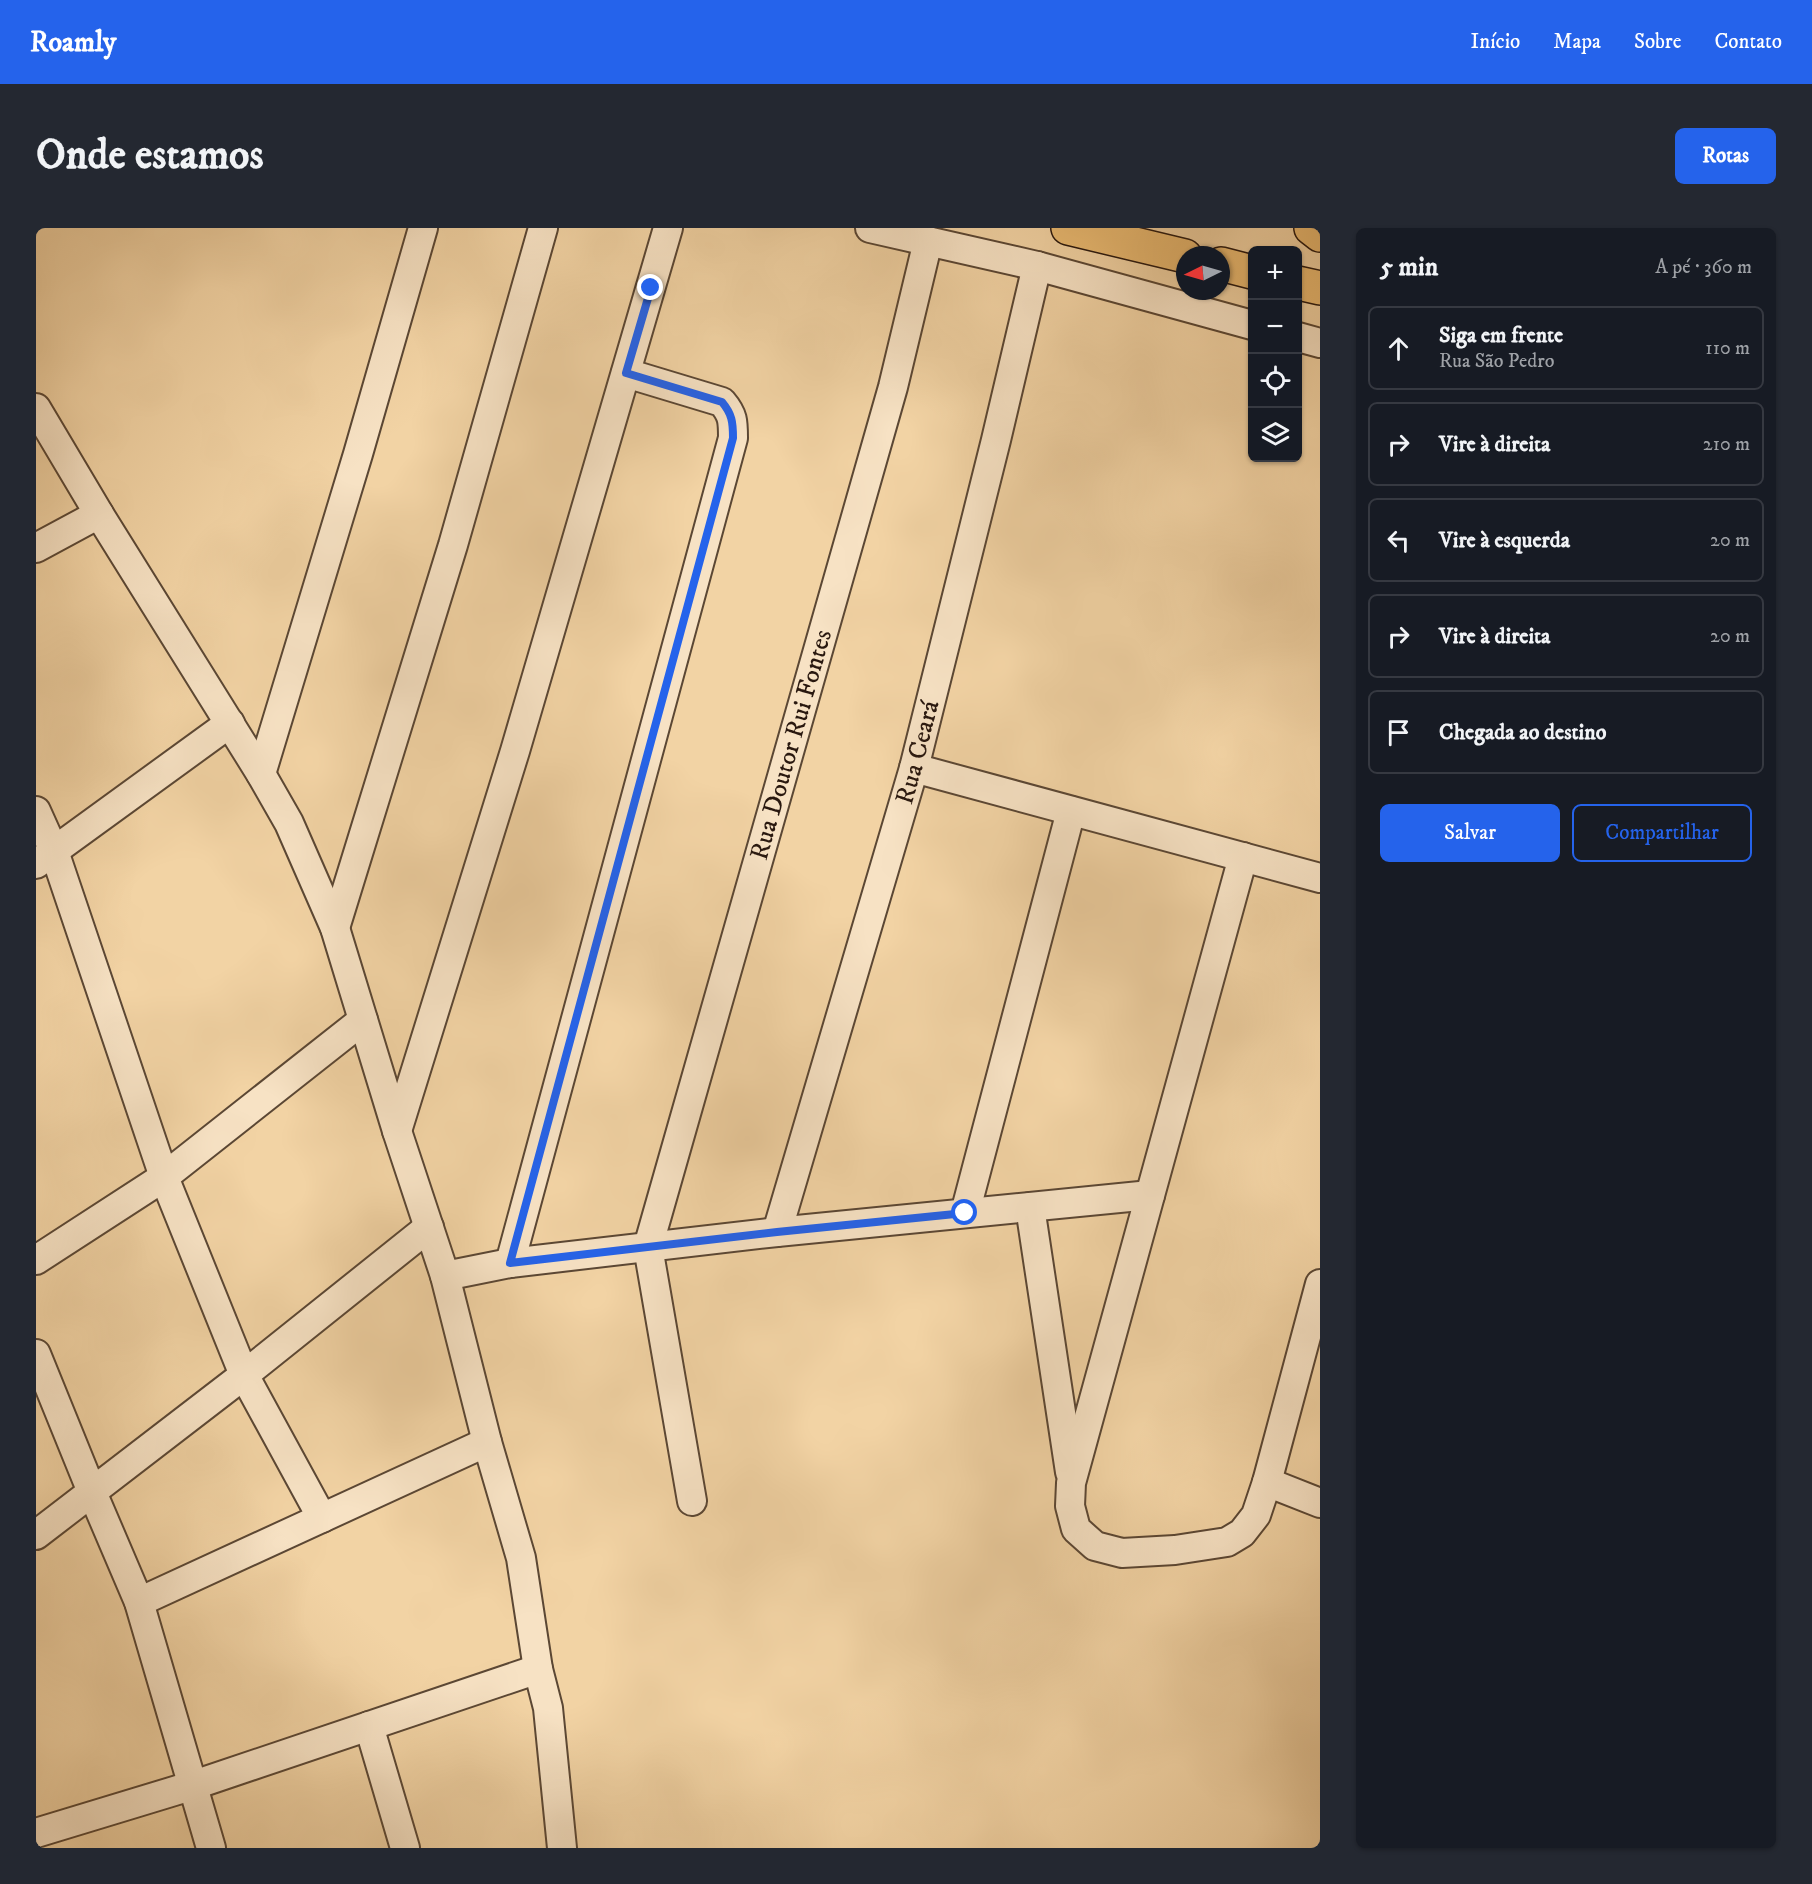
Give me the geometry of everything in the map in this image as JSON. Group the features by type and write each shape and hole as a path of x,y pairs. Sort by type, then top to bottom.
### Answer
{"main road":[{"path":"1068,228 1176,254"},
{"path":"1311,228 1320,235"},
{"path":"1230,266 1248,271"},
{"path":"1302,284 1320,288"}],"street":[{"path":"261,774 358,454 423,228"},
{"path":"335,928 453,545 543,228"},
{"path":"398,1131 515,751 668,228"},
{"path":"870,228 1037,266 1248,324"},
{"name":"Rua Doutor Rui Fontes","path":"648,1247 893,387 928,240"},
{"name":"Rua Ceará","path":"777,1232 914,768 1037,266"},
{"path":"1302,338 1320,343"},
{"path":"510,1263 733,438 733,421 722,402 626,373"},
{"path":"36,408 99,514 261,774 289,823 335,928 445,1276 521,1558 538,1669 548,1708 562,1848"},
{"path":"36,548 99,514"},
{"path":"45,858 230,723"},
{"path":"914,768 1320,878"},
{"path":"36,811 45,858 164,1177 244,1375 322,1518"},
{"path":"965,1213 1071,811"},
{"path":"1071,1483 1243,857"},
{"path":"36,1260 164,1177 363,1020"},
{"path":"445,1276 510,1263 777,1232 1150,1195"},
{"path":"1030,1207 1071,1483 1070,1506 1076,1529 1095,1546 1122,1553 1175,1550 1227,1542 1242,1533 1256,1515 1267,1482 1320,1284"},
{"path":"36,1535 244,1375 429,1227"},
{"path":"648,1247 692,1501"},
{"path":"36,1354 139,1602 211,1848"},
{"path":"139,1602 488,1442"},
{"path":"1267,1482 1320,1503"},
{"path":"36,1833 194,1785 538,1669"},
{"path":"369,1726 405,1848"}],"route":[{"path":"651,288 626,373 722,402 733,421 733,438 510,1263 965,1213"}]}
